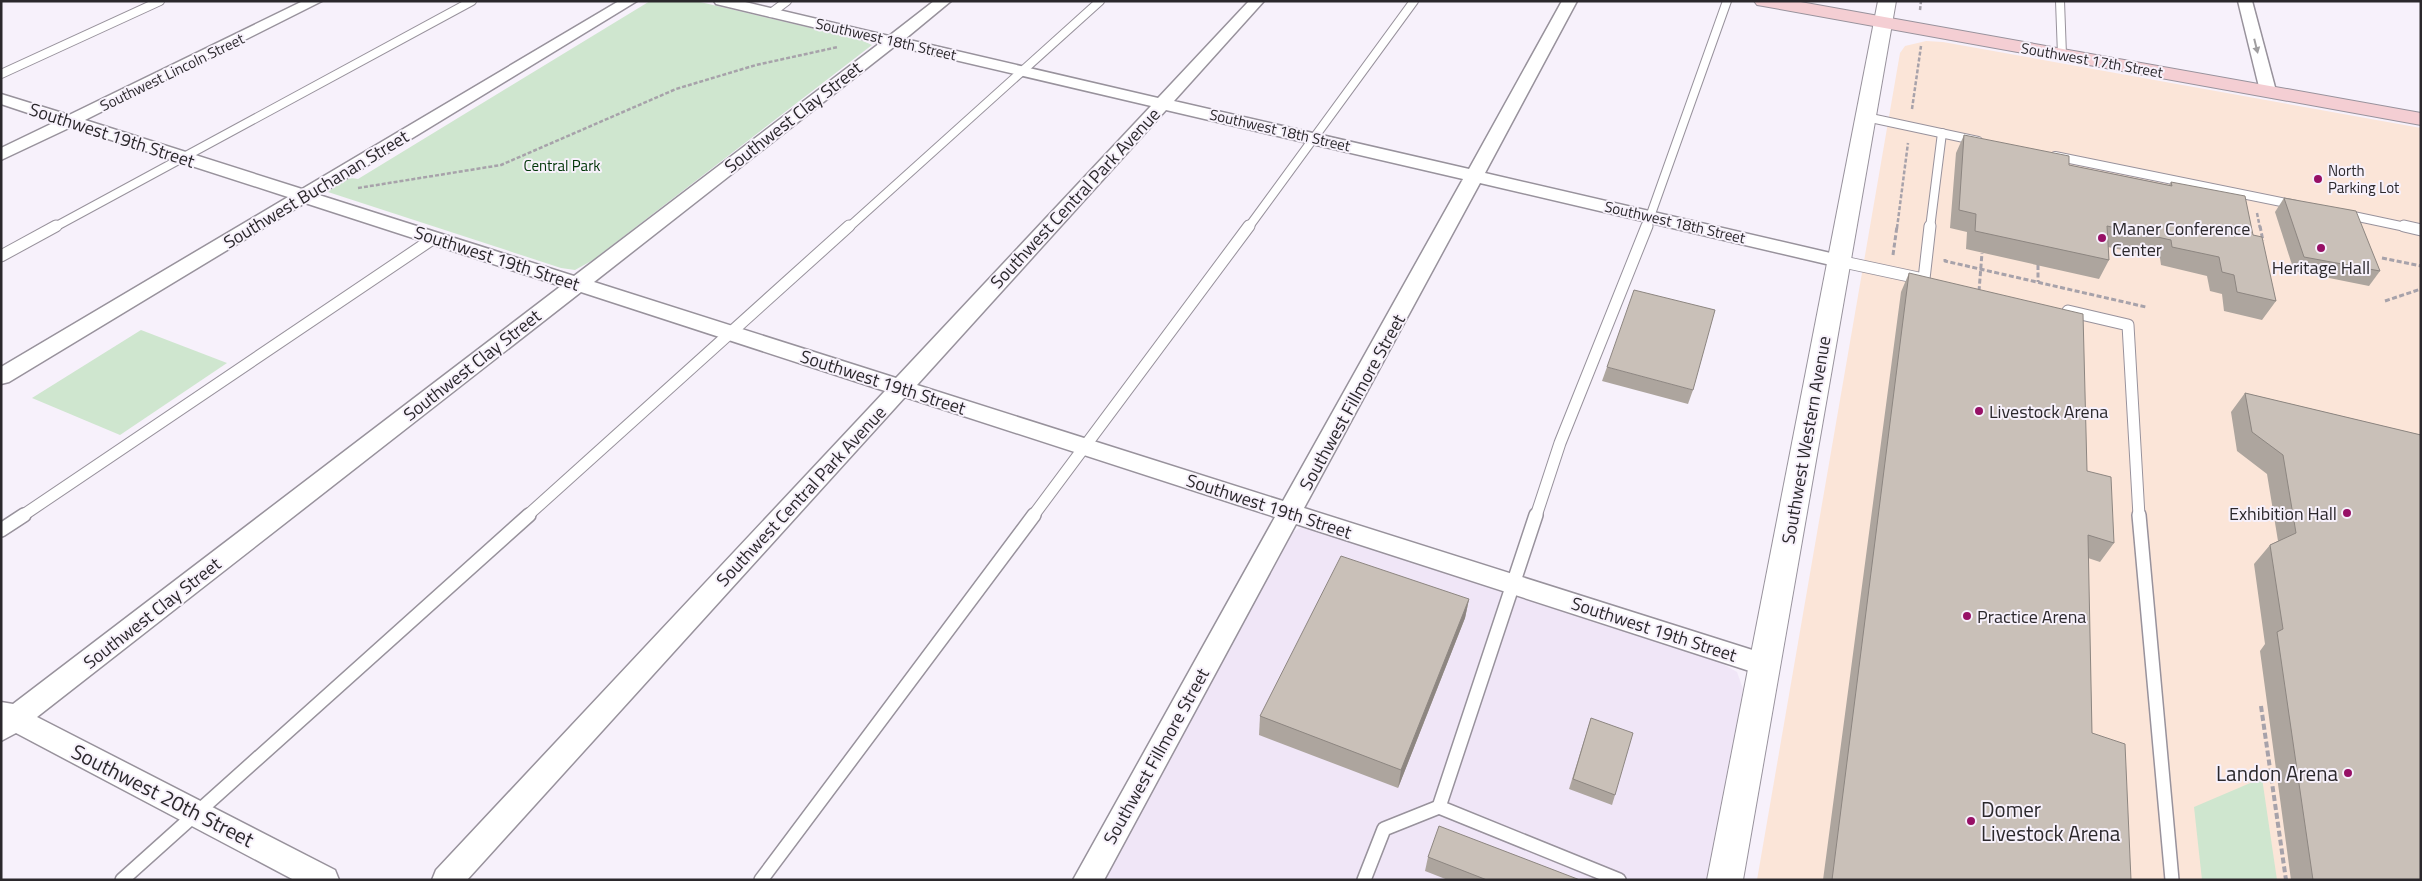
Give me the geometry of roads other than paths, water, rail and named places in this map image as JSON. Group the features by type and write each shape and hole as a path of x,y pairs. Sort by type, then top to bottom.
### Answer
{"main road":[{"name":"Southwest 17th Street","path":"1763,1 1885,12 2062,55 2421,119"}],"street":[{"name":"Southwest Lincoln Street","path":"1,155 315,1"},
{"name":"Southwest Buchanan Street","path":"1,377 630,1"},
{"name":"Southwest 18th Street","path":"721,1 1839,261"},
{"name":"Southwest Clay Street","path":"6,720 944,1"},
{"name":"Southwest Central Park Avenue","path":"447,880 1257,1"},
{"name":"Southwest Fillmore Street","path":"1088,880 1291,513 1570,1"},
{"path":"2245,1 2268,92"},
{"name":"Southwest Western Avenue","path":"1726,880 1885,12"},
{"name":"Southwest 19th Street","path":"1,99 1765,664"},
{"name":"Southwest 20th Street","path":"6,720 197,812 324,880"}],"lane":[{"path":"1,74 160,1"},
{"path":"1,256 472,1"},
{"path":"770,13 787,1"},
{"path":"122,880 732,334 1100,1"},
{"path":"761,880 1315,138 1414,1"},
{"path":"1439,807 1515,584 1560,443 1651,216 1727,1"},
{"path":"2060,1 2062,55"},
{"path":"1866,117 1991,143"},
{"path":"1839,261 1928,280 1942,133"},
{"path":"2050,155 2304,206"},
{"path":"2333,212 2421,230"},
{"path":"1,530 434,238"},
{"path":"2054,308 2128,325 2139,523 2172,880"},
{"path":"1364,880 1384,828 1439,807 1619,880"}],"place":[{"name":"North Parking Lot","path":"2318,179"},
{"name":"Maner Conference Center","path":"2102,238"},
{"name":"Heritage Hall","path":"2321,248"},
{"name":"Livestock Arena","path":"1979,411"},
{"name":"Exhibition Hall","path":"2347,513"},
{"name":"Practice Arena","path":"1967,616"},
{"name":"Landon Arena","path":"2348,773"},
{"name":"Domer Livestock Arena","path":"1971,821"}],"park label":[{"name":"Central Park","path":"562,165"}]}
